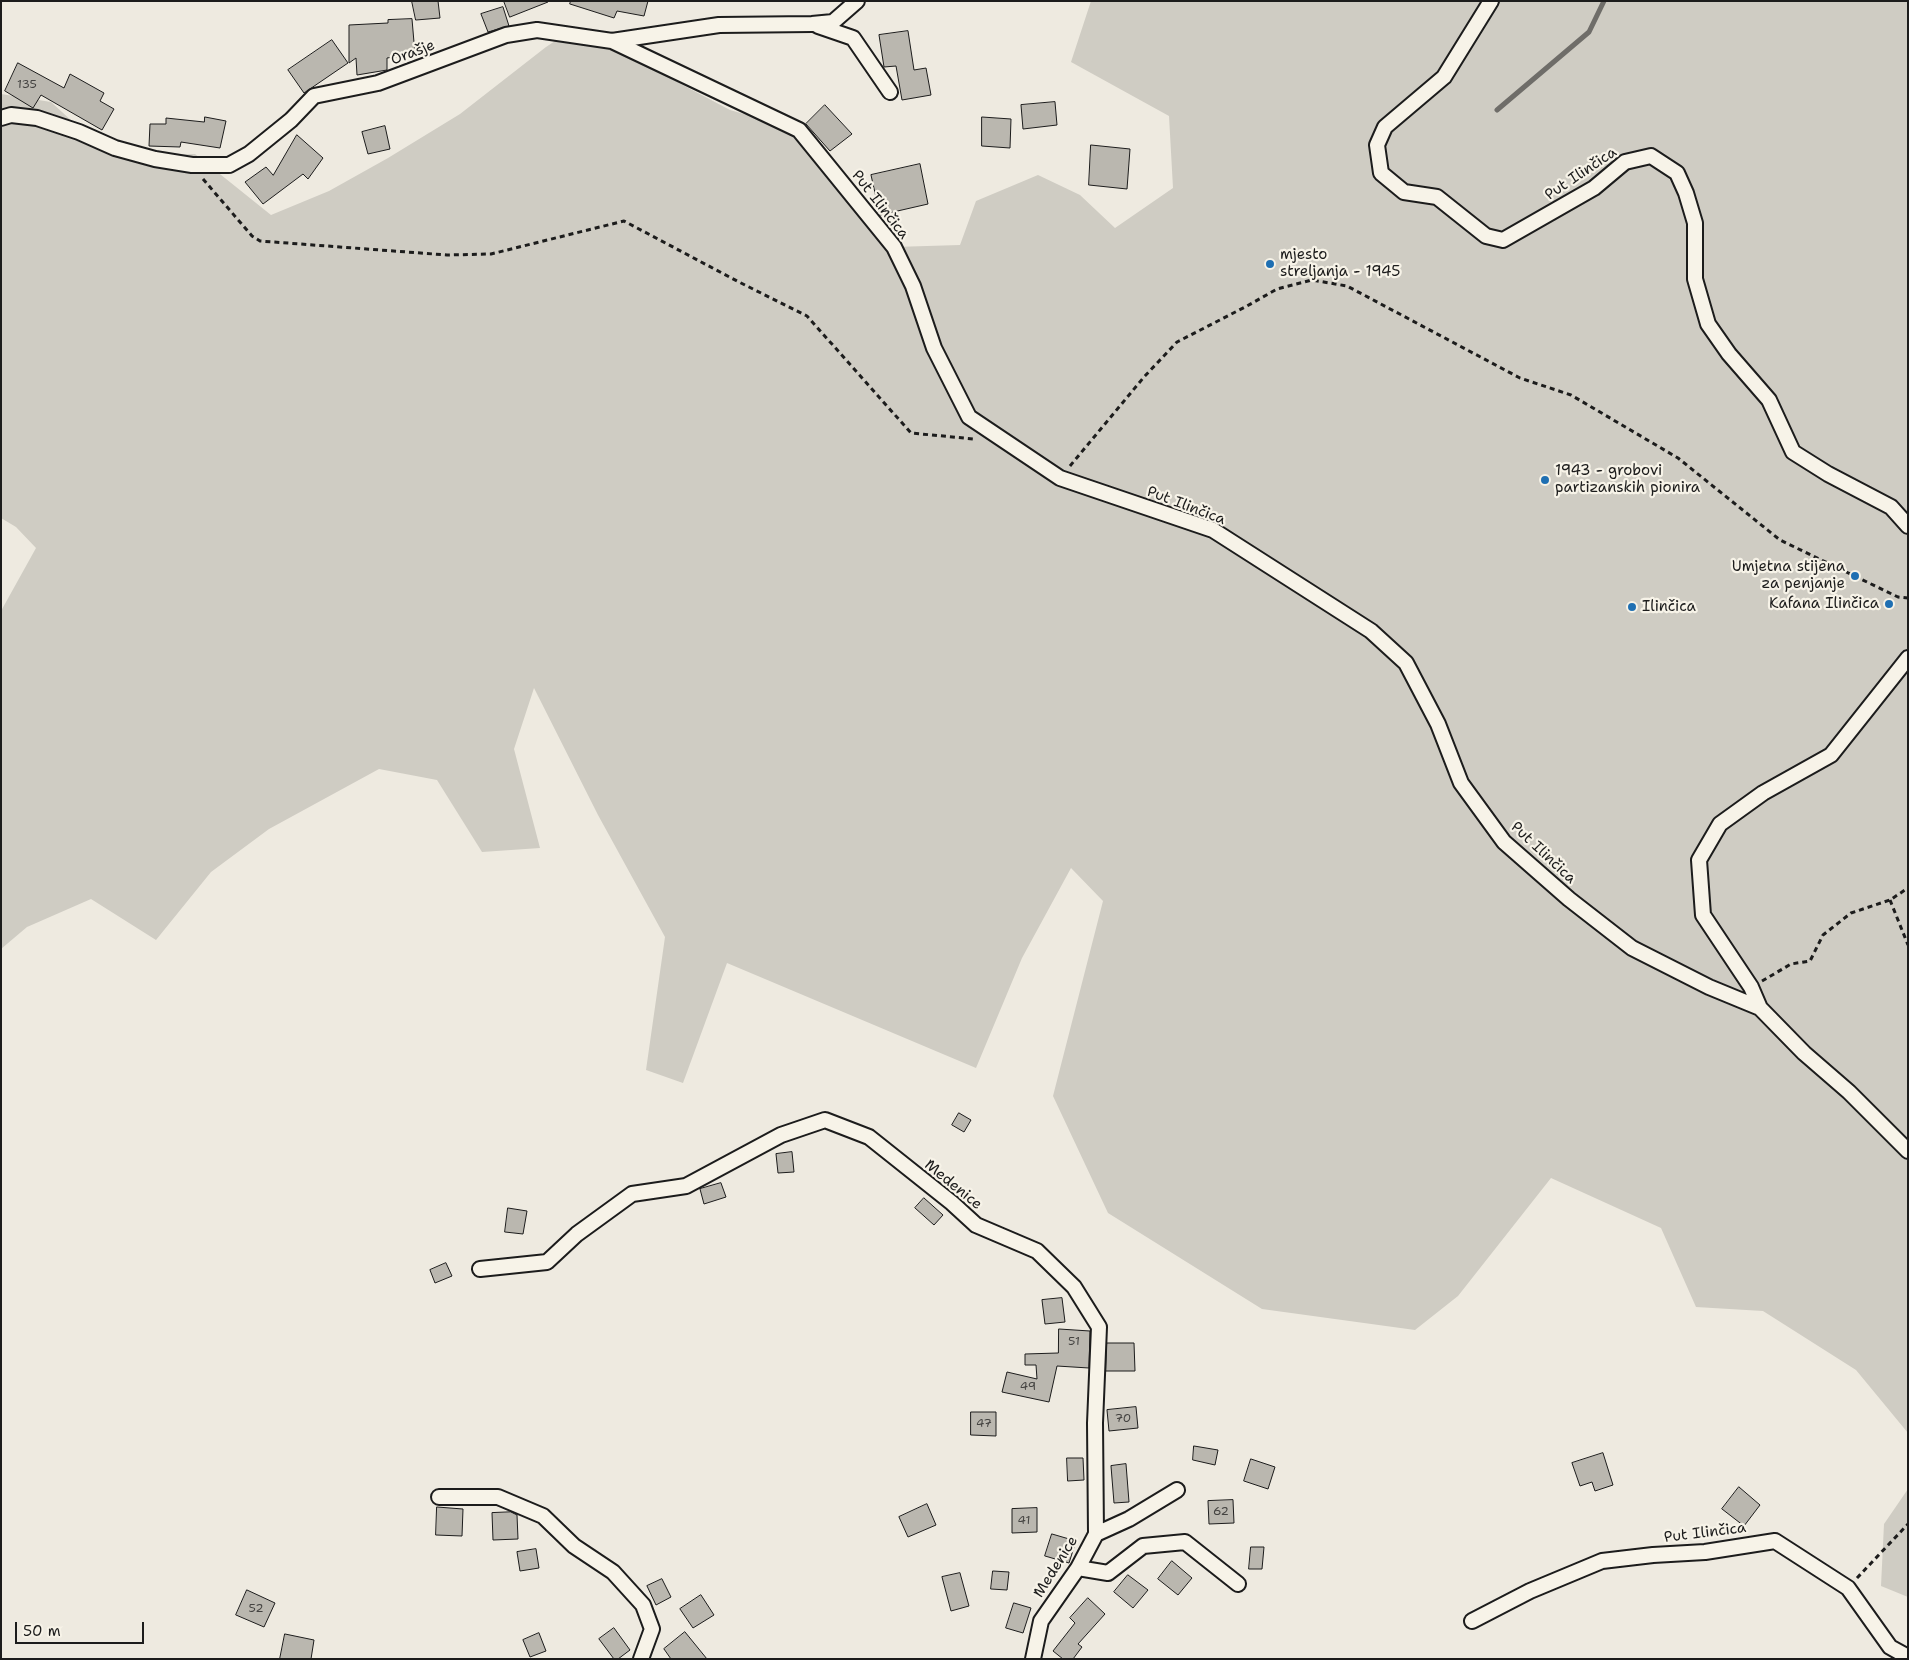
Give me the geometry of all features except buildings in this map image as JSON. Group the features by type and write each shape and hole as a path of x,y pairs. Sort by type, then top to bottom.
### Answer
{"street":[{"name":"Orašje","path":"1,118 11,115 37,118 80,132 115,148 155,159 192,165 229,165 249,154 291,120 314,96 378,83 506,35 537,30 612,41 719,26 833,22 857,1"},
{"name":"Put Ilinčica","path":"1491,1 1444,77 1385,127 1377,145 1381,173 1404,192 1437,196 1486,236 1504,240 1594,188 1625,162 1651,156 1677,173 1686,193 1695,223 1695,279 1708,324 1729,354 1769,400 1793,452 1836,478 1891,507 1908,526"},
{"path":"812,24 853,38 890,92"},
{"name":"Put Ilinčica","path":"612,41 800,130 894,247 913,286 934,348 969,417 1060,478 1213,530 1371,631 1406,663 1438,724 1461,783 1504,842 1569,899 1632,948 1709,987 1760,1008"},
{"name":"Put Ilinčica","path":"1908,658 1831,755 1763,793 1720,824 1699,860 1703,915 1751,987 1760,1008 1804,1053 1849,1092 1908,1151"},
{"name":"Medenice","path":"480,1269 548,1262 577,1234 632,1194 686,1186 781,1135 825,1120 869,1137 952,1203 976,1225 1037,1251 1074,1287 1099,1327 1095,1423 1096,1534 1078,1568 1041,1621 1033,1659"},
{"path":"1096,1534 1129,1519 1177,1490"},
{"path":"439,1497 498,1497 543,1516 574,1546 613,1572 642,1605 652,1629 641,1659"},
{"name":"Put Ilinčica","path":"1472,1621 1530,1591 1602,1561 1653,1555 1705,1552 1775,1541 1848,1588 1890,1646 1908,1657"},
{"path":"1078,1568 1108,1573 1144,1546 1185,1542 1238,1584"}],"path":[{"path":"192,165 252,236 260,241 447,255 491,254 624,221 807,316 911,433 979,440"},
{"path":"1060,478 1138,384 1177,342 1277,289 1312,280 1347,286 1520,378 1571,395 1678,458 1780,540 1898,597 1908,598"},
{"path":"1751,987 1791,964 1810,962 1823,935 1851,913 1890,900 1908,888"},
{"path":"1890,900 1908,945"},
{"path":"1848,1588 1908,1524"}],"shaded area":[{"path":"1091,1 1908,1 1908,1433 1856,1370 1763,1311 1696,1307 1661,1228 1551,1178 1458,1296 1415,1330 1262,1309 1108,1213 1053,1096 1103,901 1071,868 1022,958 976,1068 727,963 683,1083 646,1070 665,937 598,815 534,688 514,749 540,848 482,852 437,780 379,769 269,829 211,872 156,940 91,899 27,927 1,949 1,611 36,548 16,527 1,518 1,94 51,102 73,122 123,146 151,155 195,154 271,215 329,191 460,114 546,47 567,33 611,47 730,110 799,130 894,247 960,245 976,201 1038,175 1080,195 1115,228 1173,188 1169,116 1071,62"},
{"path":"1908,1489 1908,1597 1881,1586 1884,1524"}],"waterway":[{"path":"1497,110 1589,32 1604,1"}],"place":[{"name":"mjesto streljanja - 1945","path":"1270,264"},
{"name":"1943 - grobovi partizanskih pionira","path":"1545,480"},
{"name":"Umjetna stijena za penjanje","path":"1855,576"},
{"name":"Kafana Ilinčica","path":"1889,604"},
{"name":"Ilinčica","path":"1632,607"}]}
